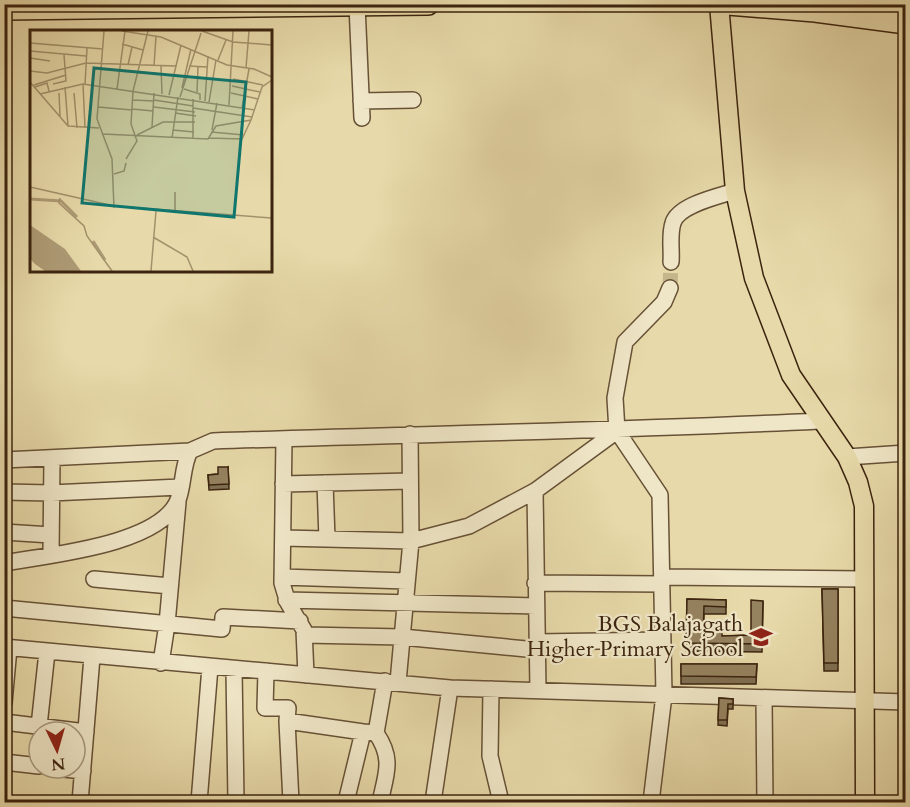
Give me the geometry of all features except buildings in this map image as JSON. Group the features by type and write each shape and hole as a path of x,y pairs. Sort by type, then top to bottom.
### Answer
{"highway":[{"path":"4,9 428,4"},
{"path":"728,4 815,11 906,23"}],"main road":[{"path":"719,4 735,191 754,278 791,375 819,421 847,458 858,482 864,506 865,802"}],"street":[{"path":"357,5 362,118"},
{"path":"361,101 413,100"},
{"path":"671,262 672,225 677,215 704,200 735,191"},
{"path":"651,802 664,695 660,495 617,431 615,398 625,342 664,302 669,288"},
{"path":"4,460 190,451 213,441 410,434 617,431 819,421"},
{"path":"283,538 411,541 469,526 535,491 617,431"},
{"path":"346,802 391,682 402,637 411,541 410,434"},
{"path":"284,439 282,577 286,600 302,628 306,675"},
{"path":"161,663 167,624 179,495 190,451"},
{"path":"847,458 906,453"},
{"path":"51,554 52,458"},
{"path":"283,484 410,481"},
{"path":"325,483 327,539"},
{"path":"535,491 538,690"},
{"path":"4,492 179,495"},
{"path":"4,563 124,540 155,527 179,495"},
{"path":"4,532 51,535"},
{"path":"282,577 407,581"},
{"path":"94,579 170,586"},
{"path":"536,583 864,579"},
{"path":"286,600 405,605 536,606"},
{"path":"4,608 222,629 223,617 302,628 537,646 663,640"},
{"path":"4,703 7,648 450,688 906,702"},
{"path":"40,720 47,652"},
{"path":"87,720 92,657"},
{"path":"199,802 210,667"},
{"path":"234,669 236,802"},
{"path":"266,672 265,708 288,708 291,802"},
{"path":"433,802 450,688"},
{"path":"491,689 490,756 501,802"},
{"path":"764,698 765,802"},
{"path":"287,721 370,733 387,748 388,762 380,802"},
{"path":"4,722 27,725"},
{"path":"4,762 27,765"},
{"path":"80,802 81,780"}],"tunnel":[{"path":"670,288 671,262"}],"place":[{"name":"BGS Balajagath Higher Primary School","path":"761,637"}]}
